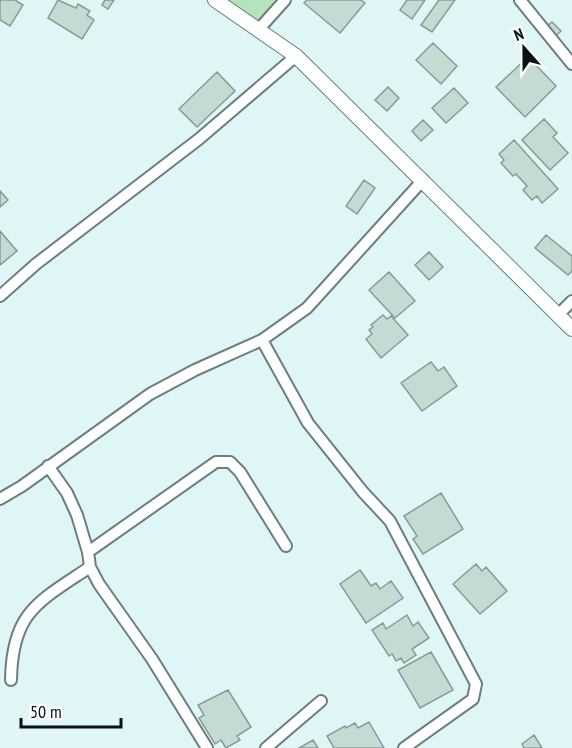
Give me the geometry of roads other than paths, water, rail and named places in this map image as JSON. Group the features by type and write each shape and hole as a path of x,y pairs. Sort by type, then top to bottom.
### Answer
{"street":[{"path":"215,0 296,56 572,329"},
{"path":"259,29 285,0"},
{"path":"519,0 572,64"},
{"path":"0,296 36,264 199,140 296,56"},
{"path":"0,499 22,486 150,394 195,370 262,340 307,308 423,180"},
{"path":"558,315 572,301"},
{"path":"262,340 308,423 363,492 390,521 476,684 473,699 404,748"},
{"path":"88,552 216,462 230,462 240,472 286,546"},
{"path":"48,466 67,493 77,515 90,567 99,584 152,659 207,748"},
{"path":"11,680 11,650 18,630 30,609 90,567"},
{"path":"266,748 321,701"}]}
